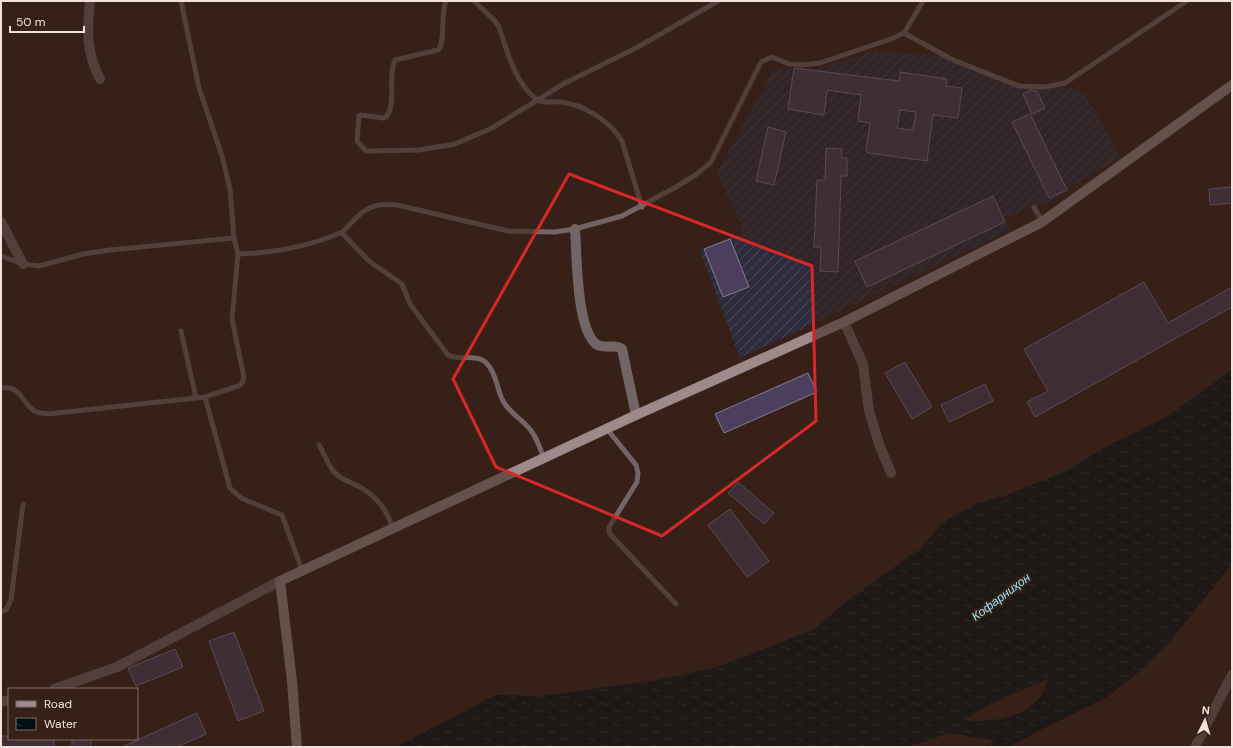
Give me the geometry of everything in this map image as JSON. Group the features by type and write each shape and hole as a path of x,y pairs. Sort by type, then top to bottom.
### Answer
{"street":[{"path":"90,1 88,20 89,51 92,64 100,79"},
{"path":"57,688 117,667 302,570 636,415 844,322 1042,222 1232,85"},
{"path":"1,222 23,264"},
{"path":"575,229 578,287 587,329 594,343 598,346 617,346 622,349 636,415"},
{"path":"844,322 863,364 869,411 879,444 891,473"},
{"path":"280,581 292,681 296,747"},
{"path":"1195,747 1232,675"}],"lane":[{"path":"1,388 10,388 18,391 32,410 48,414 205,397 241,385 244,378 232,319 238,254 234,238 230,189 222,156 199,88 181,1"},
{"path":"446,1 442,27 443,44 438,50 395,60 392,73 391,105 387,116 384,118 359,116 357,141 366,151 418,150 455,144 492,128 565,83 638,47 718,1"},
{"path":"474,1 495,21 522,84 538,101 572,104 584,109 617,132 622,141 642,207"},
{"path":"238,254 262,253 292,248 342,233 362,212 374,205 384,204 396,205 508,231 555,232 575,229 622,216 642,207 697,174 712,162 734,118 756,68 761,62 772,57 788,64 802,65 820,63 904,33 923,1"},
{"path":"904,33 951,60 1019,86 1056,86 1065,83 1187,1"},
{"path":"1034,207 1042,222"},
{"path":"342,233 369,261 402,284 410,304 448,355 455,359 482,360 487,363 493,373 502,400 507,408 534,434 544,458"},
{"path":"1,256 23,264 39,266 83,254 110,250 234,238"},
{"path":"181,331 196,398"},
{"path":"205,397 230,488 241,498 282,515 302,570"},
{"path":"607,429 636,465 638,473 637,482 609,528 609,533 676,604"},
{"path":"319,445 333,471 337,475 360,487 380,501 388,514 392,528"},
{"path":"1,612 6,610 11,600 23,504"}],"highlighted area":[{"path":"569,174 812,266 816,421 662,536 496,467 453,379"}],"shaded area":[{"path":"870,52 942,56 1022,87 1073,88 1085,94 1121,156 1050,201 1004,219 1010,231 740,358 700,251 744,232 717,173 774,68 817,69"}],"water":[{"name":"Кофарниҳон","path":"1232,370 1232,564 1172,639 1139,672 1106,698 1009,747 982,747 996,741 949,733 909,747 396,747 495,695 542,696 657,680 714,668 815,629 844,603 921,548 942,523 978,503 1007,495 1064,472 1106,447 1169,415","holes":["1048,679 1043,691 1036,701 1027,709 1016,714 991,720 965,720 995,702"]}],"building":[{"path":"794,68 899,81 900,72 947,79 946,86 962,88 958,118 933,115 927,161 868,153 866,151 870,123 858,121 861,95 827,90 824,115 788,109","holes":["900,110 916,112 913,130 897,128"]},
{"path":"1030,90 1037,91 1045,108 1032,114 1023,94"},
{"path":"1030,114 1067,190 1049,198 1012,122"},
{"path":"768,127 786,132 774,185 756,181"},
{"path":"826,148 842,149 841,158 847,158 847,176 841,176 838,272 820,271 821,247 814,247 817,180 825,180"},
{"path":"1232,187 1232,203 1210,205 1209,189"},
{"path":"993,196 1005,222 867,287 855,261"},
{"path":"730,239 749,287 723,297 704,249"},
{"path":"1144,282 1168,323 1232,287 1232,307 1035,417 1027,402 1048,391 1024,349"},
{"path":"905,362 932,407 912,419 885,373"},
{"path":"808,373 817,392 724,433 715,414"},
{"path":"985,384 993,401 949,422 941,405"},
{"path":"738,482 774,513 764,524 728,493"},
{"path":"730,509 769,561 747,577 708,525"},
{"path":"234,632 264,711 238,721 209,641"},
{"path":"175,649 183,667 136,686 128,668"},
{"path":"197,713 206,734 177,747 122,747"},
{"path":"1,736 8,736 8,740 54,740 54,747 1,747"},
{"path":"72,740 91,740 91,747 72,747"}]}
